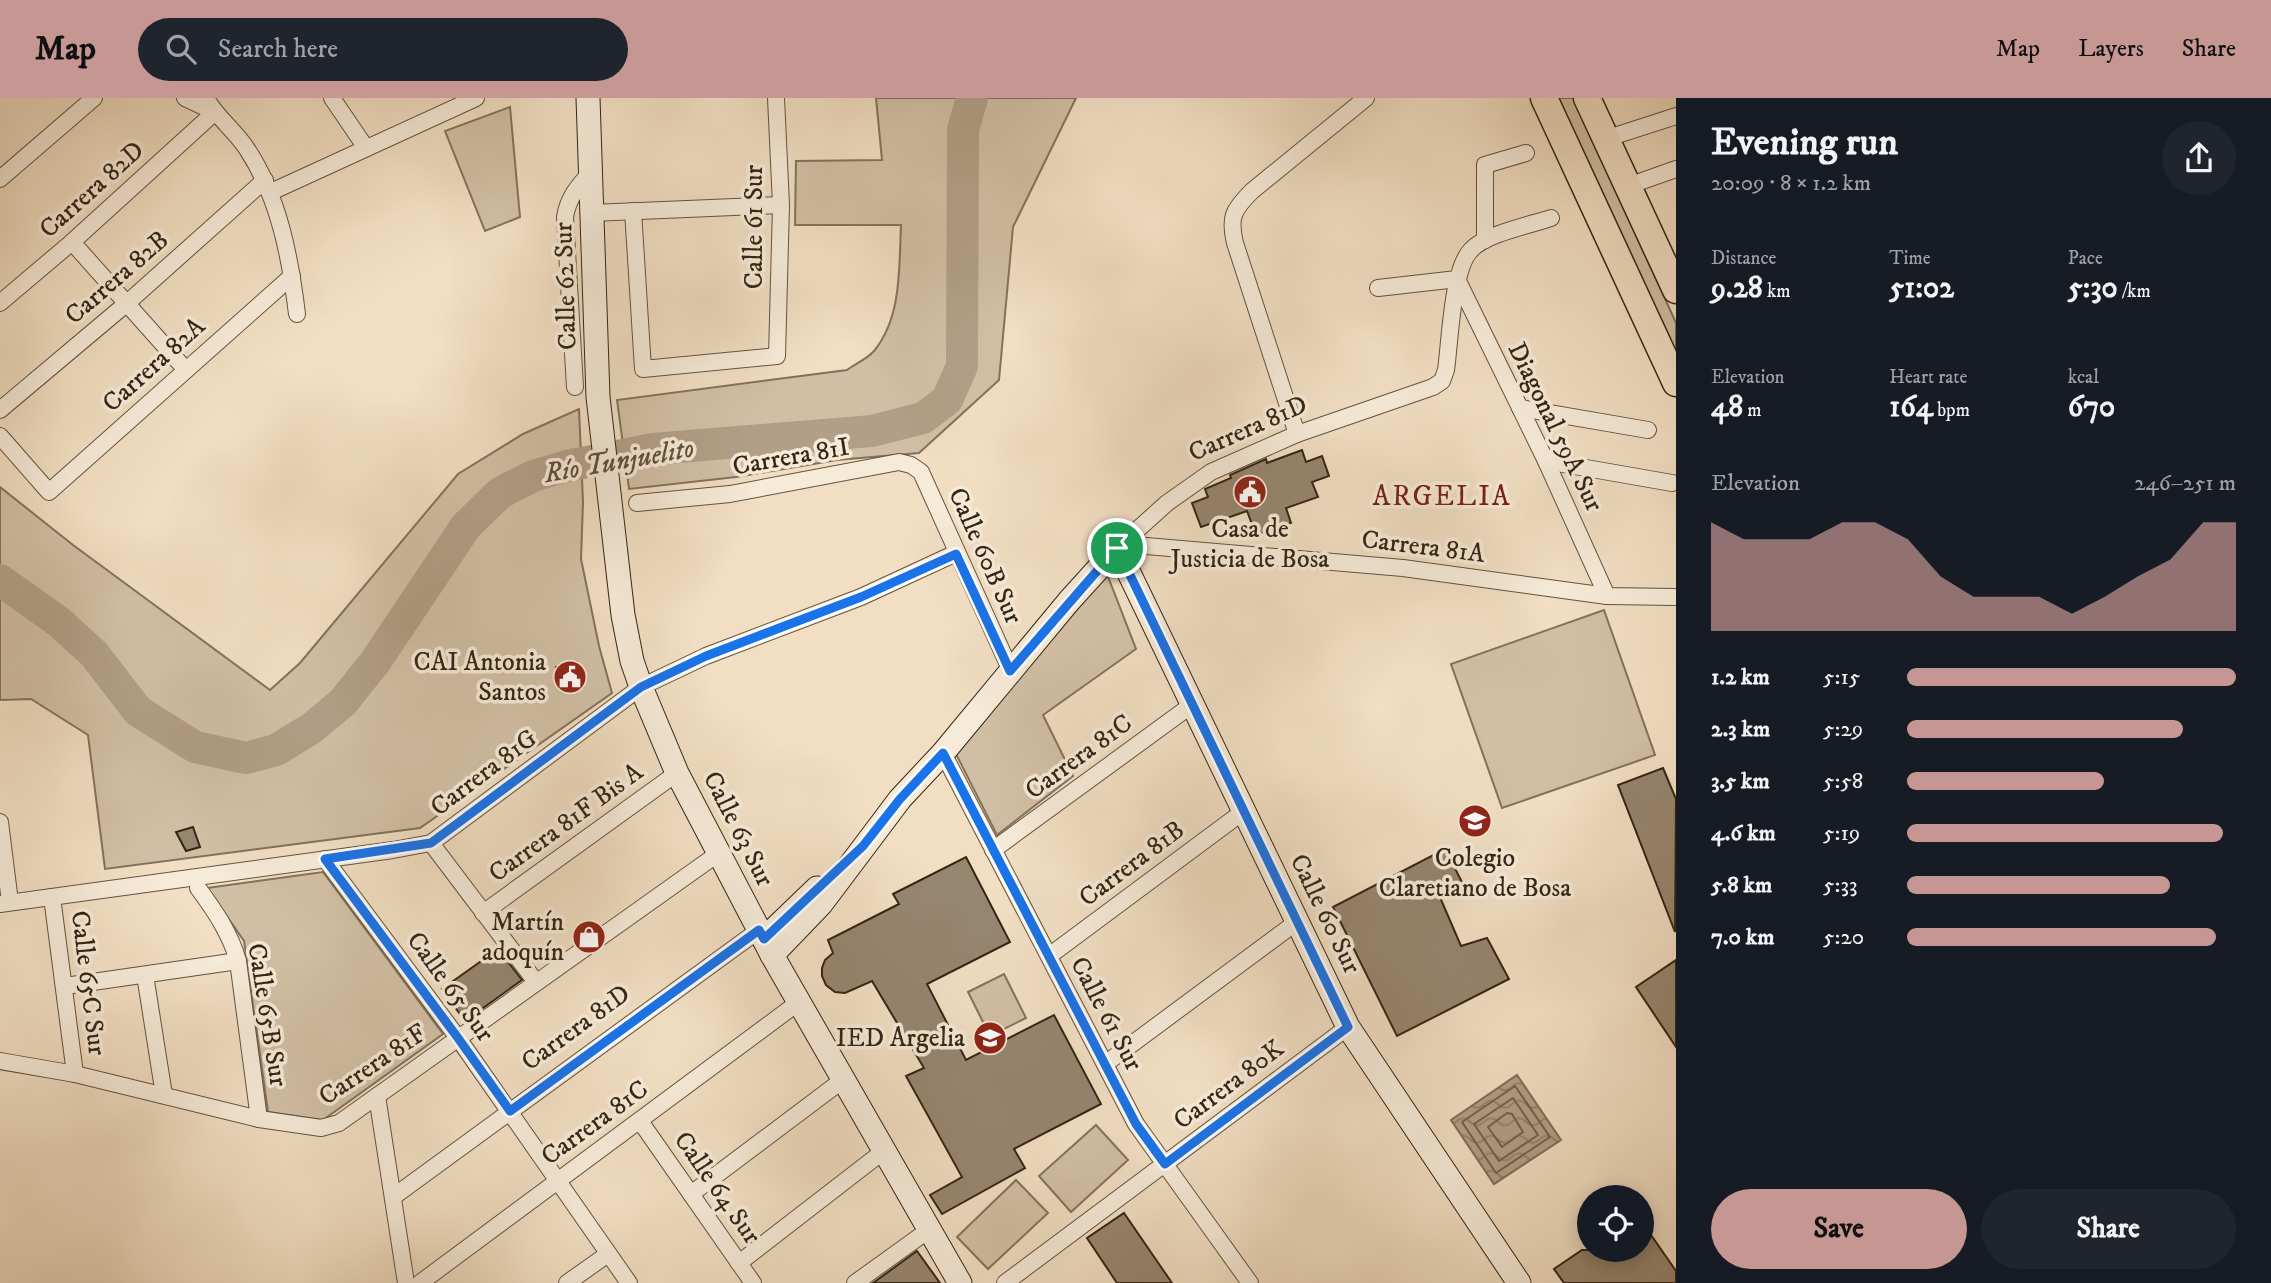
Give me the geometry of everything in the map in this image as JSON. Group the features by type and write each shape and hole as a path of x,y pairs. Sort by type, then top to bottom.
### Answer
{"main road":[{"path":"1544,98 1676,383"},
{"path":"1587,98 1676,290"}],"street":[{"path":"0,179 94,98"},
{"path":"185,98 215,112"},
{"path":"206,98 246,146 268,186 292,276 297,314"},
{"path":"332,98 366,148"},
{"name":"Carrera 82B","path":"3,401 126,304 268,186 366,148 452,103 476,98"},
{"name":"Calle 62 Sur","path":"588,98 598,397"},
{"name":"Calle 61 Sur","path":"633,211 643,369 777,356 781,205 776,98"},
{"path":"1297,434 1235,243 1231,219 1237,205 1252,191 1366,98"},
{"name":"Carrera 82D","path":"0,303 72,242 215,112"},
{"path":"1605,139 1676,116"},
{"path":"1485,240 1485,165 1526,153"},
{"path":"1628,186 1676,169"},
{"name":"Calle 62 Sur","path":"575,387 565,217 567,204 573,193 591,172"},
{"path":"592,213 781,205"},
{"path":"1378,288 1458,274 1471,248 1485,240 1551,218"},
{"path":"72,242 186,369"},
{"name":"Carrera 81D","path":"393,1197 510,1111 821,904 900,799 943,753 1010,671 1120,546 1187,487 1236,459 1442,382 1446,370 1458,274"},
{"name":"Diagonal 59A Sur","path":"1458,274 1607,596"},
{"name":"Carrera 82A","path":"0,436 49,492 292,276"},
{"name":"Calle 63 Sur","path":"598,397 627,639 641,687 677,774 765,941 960,1283"},
{"path":"1520,408 1648,430"},
{"path":"1546,461 1672,483"},
{"name":"Carrera 81I","path":"637,503 730,494 899,462 911,465"},
{"name":"Calle 60B Sur","path":"911,465 921,472 1010,671"},
{"name":"Carrera 81A","path":"1120,546 1403,568 1607,596 1676,597"},
{"name":"Calle 60 Sur","path":"1120,546 1348,1027 1518,1283"},
{"name":"Carrera 81G","path":"5,903 431,843 641,687 706,656 861,597 956,554"},
{"name":"Carrera 81C","path":"993,850 1193,704"},
{"name":"Calle 61 Sur","path":"943,753 1136,1124 1250,1283"},
{"name":"Carrera 81F Bis A","path":"483,913 677,774"},
{"name":"Carrera 81B","path":"1049,956 1244,811"},
{"path":"0,822 5,903"},
{"path":"431,843 536,982"},
{"name":"Carrera 81F","path":"0,1061 75,1074 259,1119 321,1128 339,1123 719,853"},
{"name":"Calle 65 Sur","path":"325,859 458,1038 629,1283"},
{"name":"Calle 65B Sur","path":"198,887 233,942 238,961 259,1119"},
{"name":"Calle 65C Sur","path":"52,897 75,1074"},
{"path":"1105,1064 1298,921"},
{"path":"65,986 238,961"},
{"path":"145,975 164,1095"},
{"name":"Carrera 81C","path":"420,1283 799,1002"},
{"name":"Carrera 80K","path":"1005,1283 1348,1027"},
{"path":"691,1194 844,1079"},
{"path":"377,1096 406,1283"},
{"name":"Calle 64 Sur","path":"640,1121 753,1283"},
{"path":"739,1263 885,1150"},
{"path":"855,1283 930,1229"},
{"path":"567,1283 608,1254"}],"shaded area":[{"path":"876,98 1076,98 1013,227 999,380 919,453 837,460 736,477 629,489 617,400 847,370 871,354 883,338 890,323 897,291 901,225 795,225 796,161 882,160"},
{"path":"1555,98 1574,98 1676,323 1676,361"},
{"path":"510,107 520,217 485,231 445,131"},
{"path":"579,409 583,502 581,559 612,693 420,828 105,869 88,735 31,699 0,700 0,487 73,545 270,690 300,663 458,474 523,434"},
{"path":"1107,574 1136,649 1043,715 1073,776 997,835 955,752"},
{"path":"1604,610 1655,755 1502,808 1451,664"},
{"path":"323,872 443,1034 323,1120 268,1112 244,941 207,888"},
{"path":"1004,974 1026,1018 990,1036 968,992"},
{"path":"1096,1125 1128,1160 1071,1212 1039,1176"},
{"path":"1016,1180 1048,1213 988,1269 957,1237"}],"water":[{"path":"1517,1075 1561,1140 1494,1184 1451,1120"}],"building":[{"name":"Casa de Justicia de Bosa","path":"1302,450 1306,462 1322,456 1329,476 1312,482 1318,497 1286,508 1291,523 1256,535 1247,511 1201,527 1192,503 1208,497 1205,489 1266,459 1267,463"},
{"name":"CAI Antonia Santos","path":"577,662 583,687 562,691 556,667"},
{"path":"1663,768 1676,799 1675,932 1618,785"},
{"path":"193,827 200,847 186,851 176,832"},
{"path":"1445,849 1462,882 1439,895 1461,946 1487,938 1509,979 1397,1036 1333,907"},
{"path":"966,857 1010,942 927,984 966,1060 1054,1015 1101,1104 1014,1149 1025,1168 942,1214 930,1195 962,1177 906,1076 924,1068 872,981 845,993 835,992 826,985 822,968 825,960 833,953 828,940 899,904 893,894"},
{"path":"498,949 522,980 465,1021 442,989"},
{"path":"1676,960 1676,1047 1636,987"},
{"path":"1124,1213 1172,1283 1117,1283 1087,1238"},
{"path":"1654,1239 1676,1271 1676,1283 1564,1283 1554,1269 1577,1253 1577,1262 1654,1262"},
{"path":"917,1251 940,1283 873,1283"}],"waterway":[{"name":"Río Tunjuelito","path":"0,580 59,622 94,654 138,711 195,747 246,758 276,750 312,728 343,702 375,662 466,526 500,493 533,476 567,466 653,449 872,431 923,418 947,400 962,366 963,130 972,98"}],"place":[{"name":"Casa de Justicia de Bosa","path":"1250,492"},
{"name":"CAI Antonia Santos","path":"570,677"},
{"name":"Colegio Claretiano de Bosa","path":"1475,821"},
{"name":"Martín adoquín","path":"589,937"},
{"name":"IED Argelia","path":"990,1038"}],"district":[{"name":"ARGELIA","path":"1442,496"}],"route":[{"path":"1117,548 1348,1027 1165,1164 1136,1124 943,753 900,799 863,846 764,939 759,930 510,1111 325,859 431,843 641,687 706,656 861,597 956,554 1010,671 1117,548"}]}
